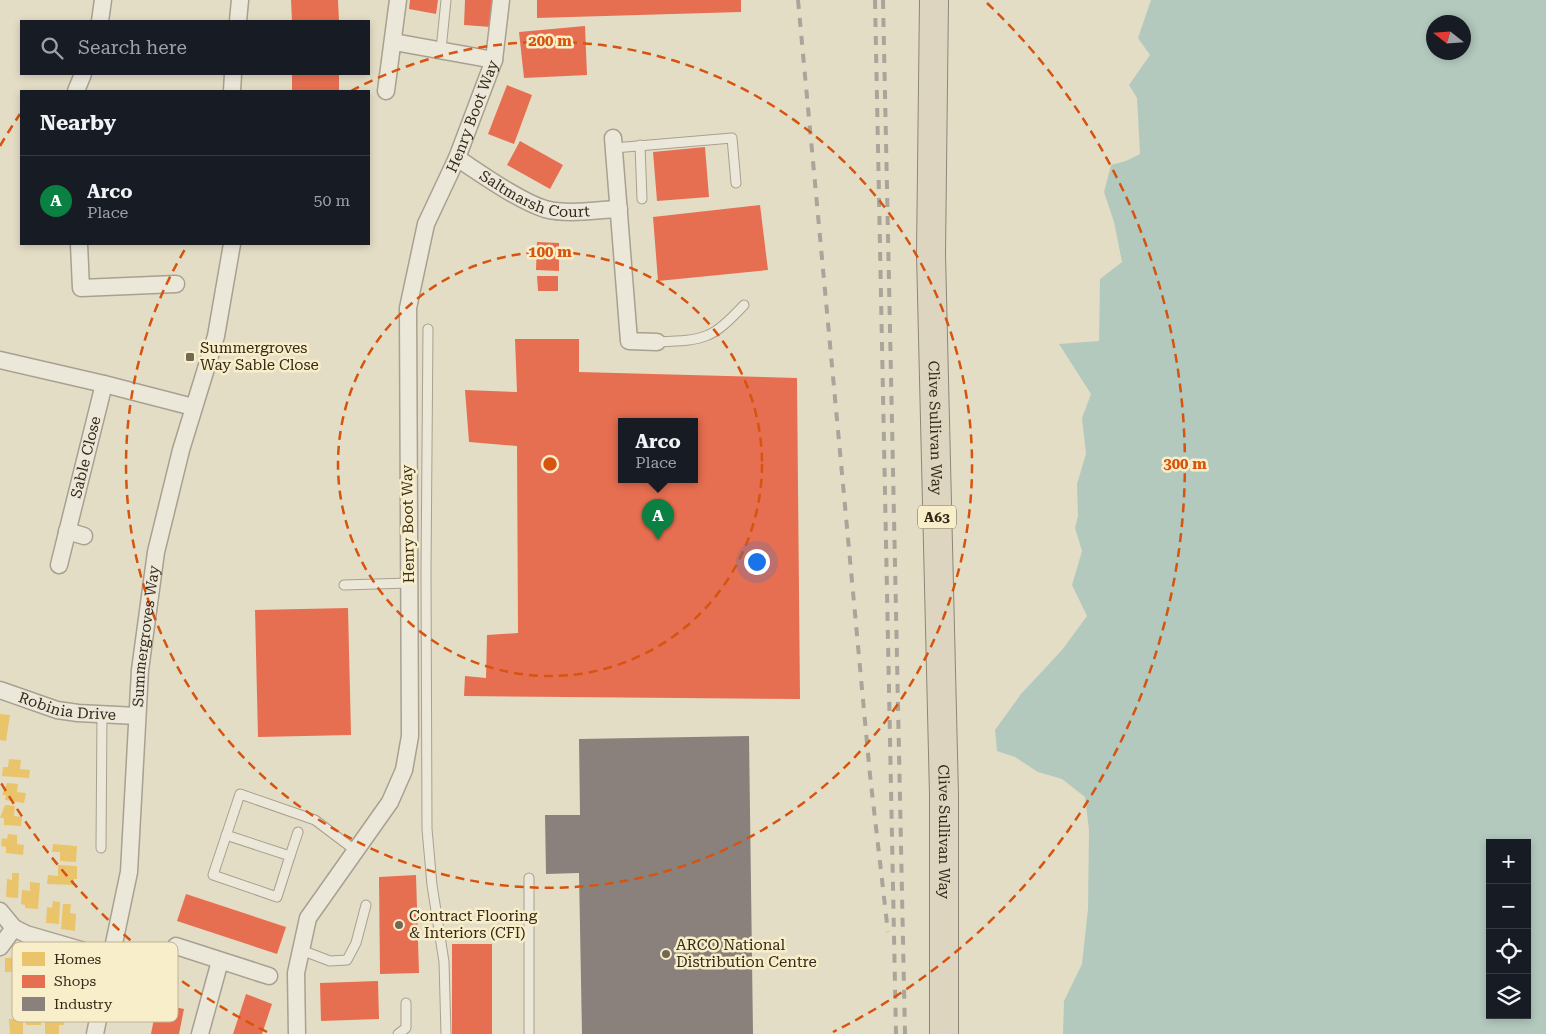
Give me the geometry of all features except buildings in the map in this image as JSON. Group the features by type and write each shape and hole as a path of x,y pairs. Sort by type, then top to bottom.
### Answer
{"highway":[{"name":"Clive Sullivan Way","path":"934,0 930,254 944,795 944,1034"},
{"name":"Clive Sullivan Way","path":"952,0 948,260 961,1034"}],"street":[{"path":"100,20 103,0"},
{"path":"238,20 240,0"},
{"path":"386,91 394,42 398,0"},
{"name":"Henry Boot Way","path":"297,1034 296,974 308,918 390,802 404,770 410,736 418,646 408,583 408,308 426,224 457,158 494,60 501,0"},
{"path":"394,42 494,60"},
{"path":"76,90 83,75"},
{"path":"232,90 233,75"},
{"path":"613,143 629,341 658,342"},
{"name":"Saltmarsh Court","path":"457,158 501,186 544,208 564,212 619,209"},
{"path":"80,245 81,288 176,284"},
{"name":"Summergroves Way","path":"115,942 129,872 140,670 156,552 181,450 216,336 232,245"},
{"path":"0,360 193,407"},
{"name":"Sable Close","path":"59,565 104,384"},
{"path":"68,531 84,536"},
{"name":"Robinia Drive","path":"0,690 57,710 102,715 137,716"},
{"path":"0,910 14,928 51,942"},
{"path":"0,947 14,928"},
{"path":"178,947 269,976"},
{"path":"200,1034 220,961"}],"lane":[{"path":"441,50 446,0"},
{"path":"613,143 640,146 732,138 736,183"},
{"path":"640,146 642,199"},
{"path":"658,342 706,338 716,332 744,305"},
{"path":"428,329 427,446 418,646 427,829 432,885 444,962 446,1034"},
{"path":"407,446 427,446"},
{"path":"344,585 408,583"},
{"path":"101,848 102,715"},
{"path":"298,832 277,896 213,875 240,794 315,820 356,851"},
{"path":"226,835 290,856"},
{"path":"529,878 529,1034"},
{"path":"301,950 330,961 348,960 356,943 366,905"},
{"path":"398,1034 406,1028 406,1003"}],"shaded area":[{"path":"1151,0 1546,0 1546,1034 1063,1034 1064,1001 1082,964 1088,909 1089,830 1085,797 1062,779 1038,772 1015,757 997,751 995,730 1021,694 1062,650 1087,616 1072,585 1082,551 1075,528 1078,516 1077,484 1086,454 1082,418 1091,394 1059,344 1099,341 1100,279 1122,262 1114,222 1104,192 1111,165 1126,161 1140,154 1137,98 1129,85 1150,55 1138,38"}],"railway":[{"path":"798,0 870,775 888,932"},
{"path":"875,0 896,1034"},
{"path":"883,0 905,1034"}],"place":[{"name":"Summergroves Way Sable Close","path":"190,357"},
{"name":"Arco","path":"658,540"},
{"name":"Contract Flooring & Interiors (CFI)","path":"399,925"},
{"name":"ARCO National Distribution Centre","path":"666,954"}]}
